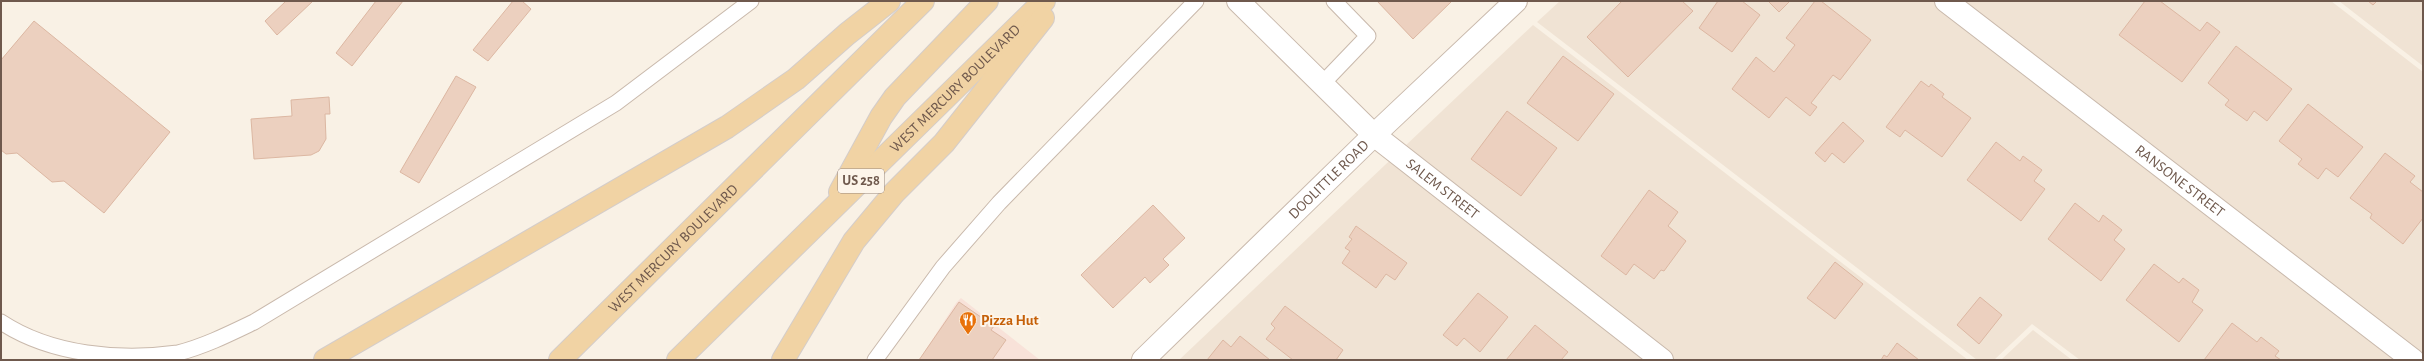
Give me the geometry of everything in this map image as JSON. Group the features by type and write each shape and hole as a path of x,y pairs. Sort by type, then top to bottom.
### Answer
{"main road":[{"path":"325,360 727,127 796,79 847,34 889,1"},
{"name":"WEST MERCURY BOULEVARD","path":"560,360 923,1"},
{"path":"830,211 881,117 894,97 987,1"},
{"name":"WEST MERCURY BOULEVARD","path":"678,360 1044,1"},
{"path":"783,360 854,241 894,193 944,143 1056,1"}],"street":[{"name":"SALEM STREET","path":"1238,1 1374,135 1662,360"},
{"name":"DOOLITTLE ROAD","path":"1143,360 1374,135 1516,1"},
{"name":"RANSONE STREET","path":"1946,1 2413,360"}],"lane":[{"path":"1,322 53,348 98,358 123,360 149,359 177,354 203,345 254,322 616,102 751,1"},
{"path":"875,360 943,267 999,203 1196,1"},
{"path":"1322,84 1368,36 1334,1"}],"shaded area":[{"path":"1560,1 2331,1 2423,72 2423,360 2080,360 2032,324 1994,360 1977,360 1537,22"},
{"path":"2339,1 2423,1 2423,66"},
{"path":"1533,25 1968,360 1179,360"},
{"name":"Pizza Hut","path":"961,298 1040,360 919,360 956,303"},
{"path":"2033,330 2072,360 2001,360"}],"building":[{"path":"286,1 313,1 277,35 265,21"},
{"path":"376,1 403,1 352,66 336,53"},
{"path":"513,1 522,1 531,9 488,61 473,50"},
{"path":"1377,1 1452,1 1413,39"},
{"path":"1622,1 1682,1 1693,11 1628,77 1587,37"},
{"path":"1718,1 1742,1 1760,15 1732,52 1699,28"},
{"path":"1768,1 1790,1 1779,12"},
{"path":"1815,1 1821,1 1871,40 1840,80 1833,75 1811,103 1817,107 1810,116 1786,97 1769,118 1732,89 1756,57 1774,72 1795,45 1786,38"},
{"path":"2145,1 2160,1 2200,31 2207,22 2220,32 2182,82 2119,35"},
{"path":"2368,1 2377,1 2373,5"},
{"path":"34,21 170,132 104,213 64,181 52,182 17,153 6,154 1,150 1,60"},
{"path":"2236,46 2292,89 2267,121 2254,111 2247,121 2225,105 2229,100 2208,83"},
{"path":"1563,56 1614,94 1578,141 1527,103"},
{"path":"456,76 476,87 419,183 400,172"},
{"path":"1921,81 1929,87 1931,84 1944,94 1942,97 1971,118 1942,157 1905,130 1900,137 1886,127"},
{"path":"329,97 330,114 325,114 326,139 319,151 311,155 254,159 251,119 292,116 291,100"},
{"path":"2308,104 2363,147 2338,177 2326,168 2318,179 2298,164 2302,159 2279,141"},
{"path":"1507,111 1557,148 1521,196 1471,159"},
{"path":"1843,122 1864,141 1844,163 1832,153 1825,162 1815,153"},
{"path":"1996,142 2020,161 2023,156 2042,170 2034,181 2045,189 2021,221 1967,180"},
{"path":"2385,153 2415,176 2410,182 2423,192 2423,218 2403,244 2370,218 2372,214 2350,198"},
{"path":"1649,190 1678,212 1668,226 1686,241 1664,271 1661,270 1654,279 1634,264 1626,275 1601,256"},
{"path":"2075,203 2099,222 2103,215 2122,230 2114,240 2125,249 2101,281 2048,239"},
{"path":"1153,205 1185,238 1163,259 1169,265 1150,283 1145,277 1113,308 1081,275"},
{"path":"1356,226 1407,263 1395,280 1386,274 1376,288 1342,263 1350,251 1345,248 1352,239 1349,237"},
{"path":"1835,262 1863,284 1835,319 1807,298"},
{"path":"2154,264 2179,283 2183,278 2199,290 2192,302 2203,310 2179,342 2126,300"},
{"path":"1478,293 1508,317 1480,352 1464,338 1457,346 1443,335"},
{"path":"1980,297 2002,315 1979,344 1957,325"},
{"name":"Pizza Hut","path":"959,302 994,326 991,330 1006,340 992,360 919,360"},
{"path":"1285,306 1343,350 1336,360 1293,360 1266,339 1275,328 1271,324"},
{"path":"2232,323 2257,342 2261,337 2279,351 2275,356 2281,360 2204,360"},
{"path":"1535,325 1568,352 1561,360 1506,360"},
{"path":"1240,336 1270,360 1207,360 1223,340 1231,347"},
{"path":"1897,343 1919,360 1881,360 1884,355 1887,357"}],"place":[{"name":"Pizza Hut","path":"968,335"}]}
